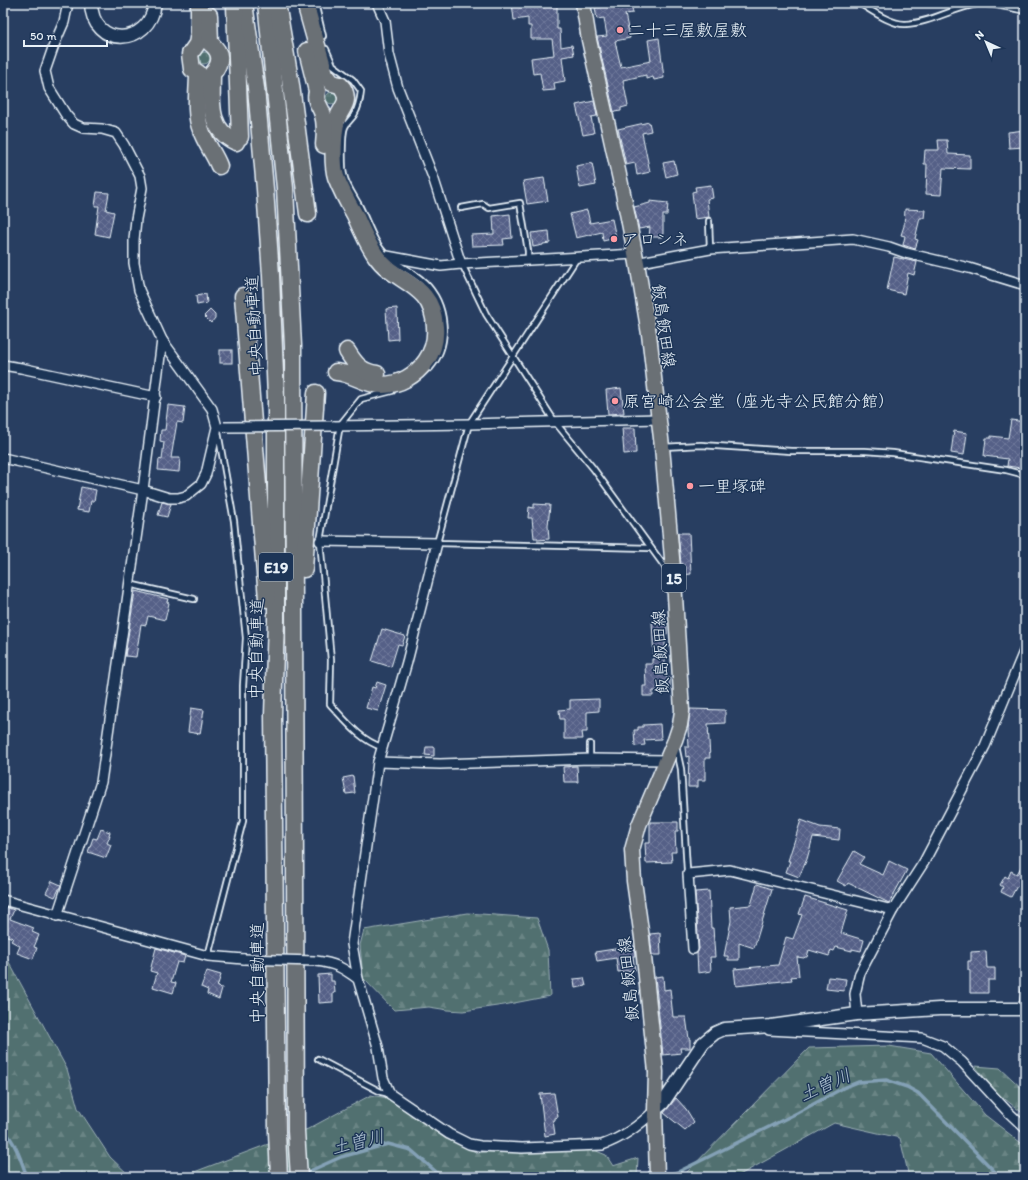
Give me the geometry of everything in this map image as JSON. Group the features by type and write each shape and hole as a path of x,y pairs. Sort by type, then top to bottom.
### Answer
{"highway":[{"path":"199,3 199,33 204,44 217,48 220,55 217,68 205,74 192,69 190,54 204,44 209,3"},
{"path":"205,74 216,124 229,138 238,139 235,3"},
{"name":"中央自動車道","path":"244,3 256,88 265,190 271,275 276,398 276,620 273,715 277,1132 280,1177"},
{"name":"E19","path":"266,3 285,188 293,346 296,1131 299,1177"},
{"path":"277,3 291,84 308,214"},
{"path":"294,3 324,86"},
{"path":"305,3 325,74 324,86 316,103 331,111 336,124 333,161 337,179 375,255 387,268 412,284 424,296 433,310 436,328 433,347 425,363 413,374 400,382 391,384 375,384 363,381 344,372 336,372"},
{"path":"205,74 198,112 200,128 219,166"},
{"path":"324,86 340,85 346,94 347,100 345,105 331,111 325,130 324,169 330,187 367,259 378,273 411,296 421,309 426,334 421,350 410,364 396,372 380,375 364,372 354,362 347,351"},
{"path":"243,296 269,630 273,715"},
{"path":"294,694 316,393"}],"main road":[{"name":"飯島飯田線","path":"582,3 623,193 649,334 662,447 674,580 682,712 680,725 667,760 639,825 632,850 634,881 642,938 656,1072 655,1110 657,1177"}],"street":[{"path":"3,458 143,490 169,498 178,498 186,496 201,484 206,474 221,427 212,409 162,340 139,290 136,278 134,240 136,218 142,188 140,176 116,133 102,129 83,128 74,124 66,115 49,88 46,72 54,45 64,22 68,3"},
{"path":"91,3 91,14 97,26 110,35 119,37 130,36 139,32 147,25 152,18 155,3"},
{"path":"377,3 385,21 389,54 398,88 433,176 462,264"},
{"path":"387,256 441,266 577,258 636,259 646,261 710,249 853,239 969,268 1025,285"},
{"path":"58,916 101,782 156,397 162,340"},
{"path":"3,365 156,397"},
{"path":"221,427 469,424 658,419"},
{"path":"320,541 437,543 407,662 378,762 352,944 358,979 378,1047 383,1078 390,1094 449,1134 469,1144 522,1148 602,1145 614,1141 637,1125 663,1102 689,1062 708,1038 724,1029 771,1026 857,1014 939,1009 1024,1009"},
{"path":"857,1014 855,994 860,973 893,910 924,862 985,746 1025,649"},
{"path":"378,762 440,764 590,759 667,760"},
{"path":"693,949 688,874 730,870 893,910"},
{"path":"3,900 208,956 244,959 331,962 343,968 358,979"},
{"path":"732,1028 922,1038 944,1046 962,1062 1007,1111 1025,1128"}],"lane":[{"path":"315,3 327,52 333,65 353,80 361,91 359,104 354,116 345,127 342,160 344,176 377,244 387,256 424,282 436,297 442,316 443,339 440,352 435,362 426,373"},
{"path":"859,3 892,21 905,24 922,21 978,4 997,5 1025,11"},
{"path":"461,208 484,204 489,208 520,203 528,251 528,260"},
{"path":"709,221 710,249"},
{"path":"577,258 469,424 437,543 650,548"},
{"path":"462,264 486,314 555,422 593,468 674,580"},
{"path":"382,748 374,745 357,732 330,704 331,660 320,541 337,426 360,399 400,390"},
{"path":"208,956 243,821 243,686 246,638 234,521 221,427"},
{"path":"662,447 701,445 791,451 865,451 893,453 1025,474"},
{"path":"129,584 194,600"},
{"path":"675,740 681,769 688,874"},
{"path":"590,744 590,759"},
{"path":"1024,1009 1025,984"},
{"path":"318,1059 381,1092 390,1094"}],"green space":[{"path":"202,52 206,52 210,58 206,64 202,64 198,60 198,56"},
{"path":"330,92 334,92 338,98 334,104 330,104 326,100 326,96"},
{"path":"467,913 537,918 548,950 550,996 463,1011 429,1007 394,1010 363,978 360,945 364,930"},
{"path":"3,951 67,1069 78,1108 110,1157 131,1177 3,1177"},
{"path":"889,1046 931,1053 985,1115 1025,1146 1025,1177 909,1177 900,1138 834,1123 736,1177 682,1177 809,1048"},
{"path":"975,1066 1000,1068 1025,1091 1025,1115 996,1092"},
{"path":"371,1095 387,1098 446,1139 478,1153 520,1145 560,1149 594,1150 606,1155 613,1166 638,1158 637,1177 181,1177 308,1129"}],"building":[{"path":"512,3 557,3 557,29 560,29 561,47 572,45 574,55 562,57 565,81 554,83 555,90 543,91 540,73 533,74 531,58 554,55 552,39 531,39 531,26 528,26 528,18 514,20"},
{"path":"620,3 631,3 633,13 625,14 630,38 615,41 621,67 651,61 648,40 659,38 664,78 654,80 653,77 646,79 646,75 623,80 628,106 621,108 621,111 614,112 597,37 607,36 604,18 597,19 595,8"},
{"path":"594,101 597,116 591,117 594,133 583,135 576,105"},
{"path":"649,122 651,131 642,133 650,172 637,175 635,163 626,165 618,129"},
{"path":"1025,130 1025,147 1009,148 1008,132"},
{"path":"938,140 947,140 948,154 970,155 970,169 943,168 941,195 926,194 927,164 924,164 925,150 939,150"},
{"path":"674,161 677,174 666,177 663,163"},
{"path":"592,163 596,185 580,188 576,166"},
{"path":"544,178 548,201 527,204 523,181"},
{"path":"711,185 713,198 707,199 709,217 695,219 692,192 696,191 695,187"},
{"path":"97,192 109,193 106,210 114,212 109,237 95,234 99,206 95,206"},
{"path":"650,201 668,203 667,215 663,215 663,237 649,237 650,227 639,229 634,207 650,203"},
{"path":"905,209 925,210 924,218 920,218 915,239 918,240 915,249 903,245 905,236 901,235 904,226"},
{"path":"587,210 590,223 612,219 616,238 603,241 602,232 576,238 570,214"},
{"path":"510,214 512,238 503,239 504,245 472,246 471,235 494,234 493,216"},
{"path":"549,231 550,243 533,247 531,233"},
{"path":"894,257 917,262 914,275 908,273 904,294 887,290"},
{"path":"206,294 207,303 197,305 196,296"},
{"path":"397,308 398,339 388,340 386,309"},
{"path":"210,310 215,315 215,318 211,323 204,316"},
{"path":"220,350 232,350 232,363 220,363"},
{"name":"原宮崎公会堂（座光寺公民館分館）","path":"621,388 624,413 608,414 606,390"},
{"path":"168,405 185,407 183,423 177,422 171,458 180,458 179,472 158,470 159,459 162,460 164,442 160,441 161,430 165,430"},
{"path":"1011,420 1025,422 1025,450 1023,450 1021,468 1007,466 1008,459 984,456 986,438 991,438 991,436 1008,438"},
{"path":"622,428 635,428 636,453 624,454"},
{"path":"954,431 967,433 964,455 951,453"},
{"path":"81,487 96,490 94,501 91,501 89,512 77,510"},
{"path":"162,502 171,504 167,517 158,515"},
{"path":"534,504 550,505 548,526 549,539 538,540 538,538 534,538 532,518 528,518 529,507 534,508"},
{"path":"678,533 689,533 691,574 682,575"},
{"path":"135,591 168,599 167,602 169,603 165,620 148,616 146,625 141,624 136,657 125,656"},
{"path":"667,621 667,634 665,634 665,667 667,667 667,678 670,678 670,691 653,691 653,696 643,696 643,686 646,686 645,664 652,664 652,659 654,659 652,622"},
{"path":"382,629 405,636 402,645 398,644 391,667 372,661"},
{"path":"377,682 386,685 378,711 366,708 372,687 375,688"},
{"path":"599,699 599,711 587,712 587,732 582,732 583,739 564,739 564,719 560,719 559,710 570,709 570,700"},
{"path":"191,708 204,710 200,734 188,732"},
{"path":"690,709 725,710 725,723 708,724 710,758 705,758 705,780 698,780 698,787 688,787 689,756 686,757 685,747 689,747 688,729"},
{"path":"660,724 661,739 644,740 645,745 635,746 634,730 638,730 638,727 643,727 643,725"},
{"path":"426,747 434,747 434,756 425,755"},
{"path":"577,766 578,782 564,782 563,767"},
{"path":"353,776 355,793 346,794 343,778"},
{"path":"801,820 820,827 840,829 839,840 813,837 807,859 799,877 786,872"},
{"path":"650,822 678,822 678,831 675,831 676,852 671,852 672,862 646,863 645,843 650,843"},
{"path":"101,829 110,832 107,843 111,845 106,858 88,852 93,838 97,839"},
{"path":"854,851 864,857 859,864 883,875 889,861 907,870 889,903 848,883 846,886 837,881"},
{"path":"1025,860 1025,878 1020,888 1017,886 1011,897 1001,892 1003,887 1000,885 1005,876 1008,878 1011,871 1017,874"},
{"path":"52,881 61,885 55,897 46,893"},
{"path":"757,884 772,889 754,948 739,943 739,960 728,960 728,956 724,956 731,921 730,907 751,905"},
{"path":"709,891 711,928 713,928 715,957 710,957 711,971 698,973 697,953 699,949 695,892"},
{"path":"805,897 848,910 841,933 864,940 861,951 852,949 852,951 836,947 834,951 831,950 829,956 809,950 807,957 797,957 799,976 791,977 792,980 736,986 734,969 778,965 786,937 793,939 802,915 799,914"},
{"path":"3,906 14,910 10,919 34,928 32,932 39,935 34,947 37,948 33,959 17,953 20,946 11,941 13,938 3,936"},
{"path":"660,933 661,955 652,955 650,934"},
{"path":"634,946 635,956 633,956 635,970 618,972 616,958 597,961 595,952"},
{"path":"156,948 185,956 183,963 177,962 171,982 176,983 173,993 153,987 157,973 150,971"},
{"path":"986,951 987,968 995,968 995,980 988,980 988,993 970,993 970,971 968,970 968,961 971,961 971,952"},
{"path":"207,971 221,975 217,987 222,988 219,999 207,994 208,990 201,987"},
{"path":"331,974 331,981 334,981 335,993 333,993 333,1002 319,1003 318,975"},
{"path":"663,976 664,990 670,989 673,1017 686,1017 690,1048 680,1048 681,1053 663,1055 655,977"},
{"path":"828,977 846,979 844,991 826,989"},
{"path":"584,978 586,986 575,988 574,979"},
{"path":"554,1093 558,1117 553,1121 555,1134 545,1136 540,1094"},
{"path":"676,1098 686,1109 694,1122 685,1130 664,1113"}],"waterway":[{"name":"土曽川","path":"662,1177 678,1172 797,1113 843,1088 858,1082 886,1080 907,1087 918,1093 1000,1177"},
{"name":"土曽川","path":"3,1129 8,1134 15,1146 27,1177"},
{"name":"土曽川","path":"303,1174 341,1157 388,1144 411,1150 442,1177"}],"place":[{"name":"二十三屋敷屋敷","path":"620,30"},
{"name":"アロンネ","path":"614,239"},
{"name":"原宮崎公会堂（座光寺公民館分館）","path":"615,401"},
{"name":"一里塚碑","path":"690,486"}]}
